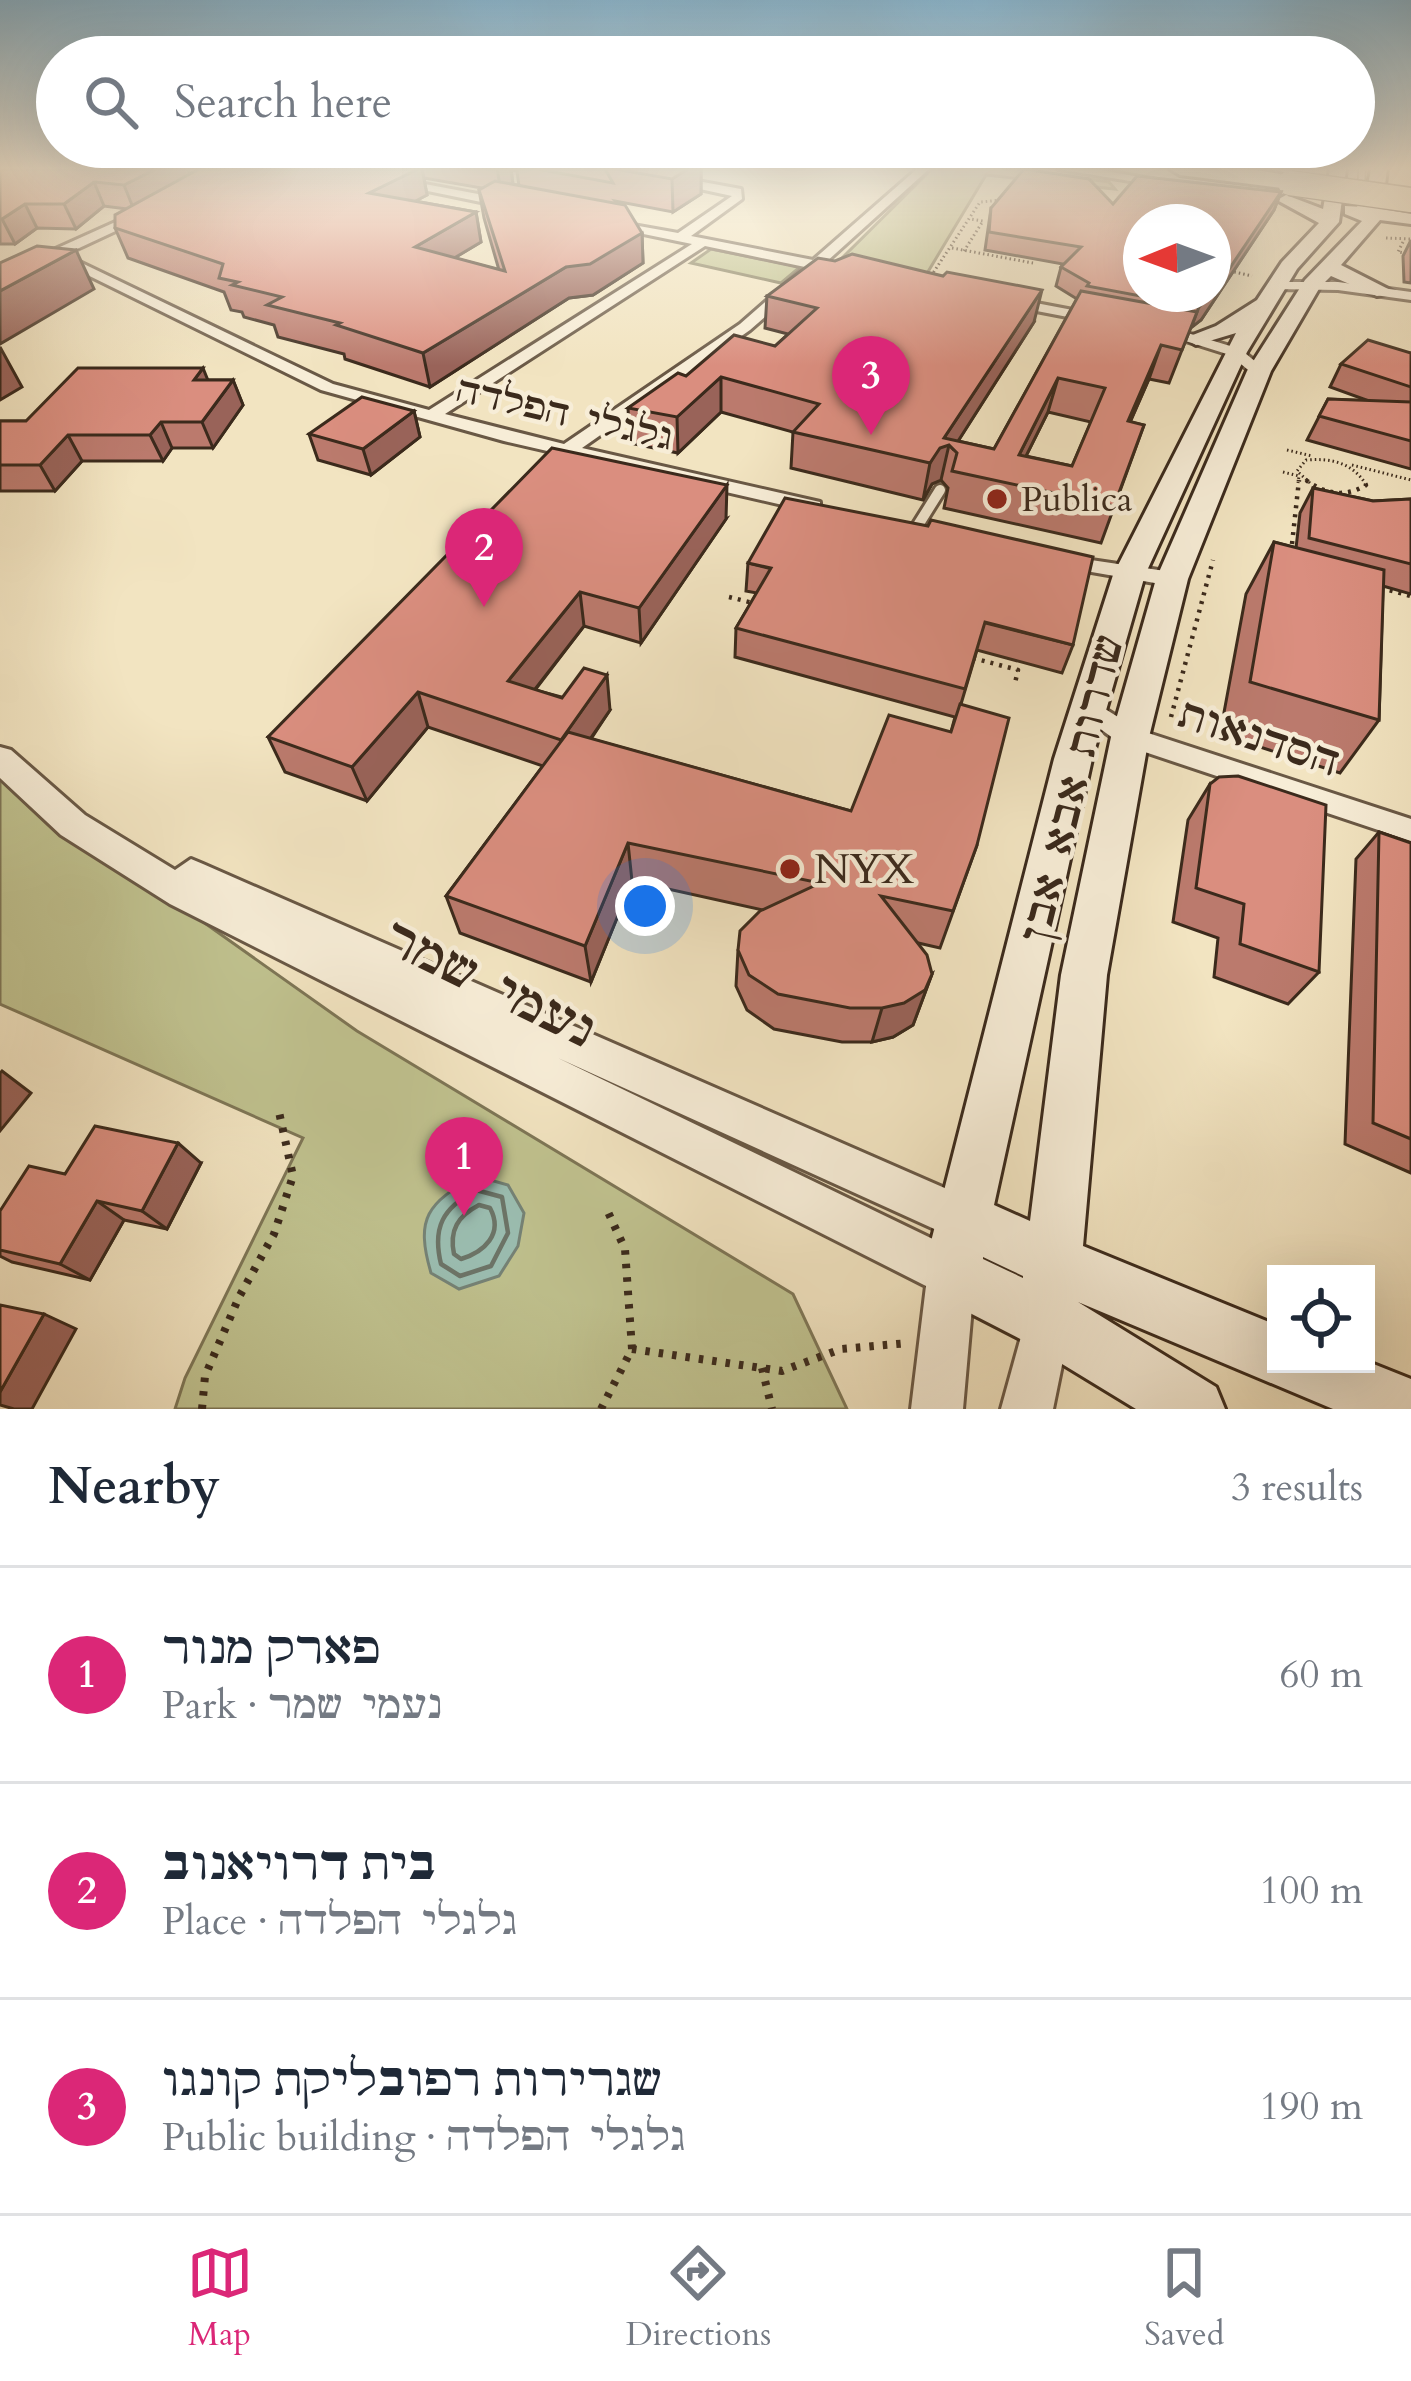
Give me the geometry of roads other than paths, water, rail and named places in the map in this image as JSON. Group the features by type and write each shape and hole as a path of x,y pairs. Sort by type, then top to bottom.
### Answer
{"main road":[{"name":"שדרות אבא אבן","path":"957,1246 1089,708 1129,575 1235,352 1289,266 1316,235"},
{"name":"שדרות אבא אבן","path":"1047,1321 1083,983 1147,742 1172,579 1259,370 1312,284 1355,235"},
{"path":"1328,266 1384,292"},
{"path":"1196,338 1224,331 1272,293"},
{"path":"957,1246 1055,1259 1126,1295 1267,1351"},
{"path":"957,1246 1047,1321 1194,1409"},
{"path":"1320,1373 1409,1409"}],"street":[{"path":"5,274 89,235"},
{"path":"669,235 861,274"},
{"path":"568,450 718,348 852,235"},
{"path":"431,416 703,242"},
{"name":"גלגלי הפלדה","path":"47,254 327,388 829,510"},
{"path":"5,274 83,269"},
{"path":"1272,293 1312,284 1411,296"},
{"path":"998,300 1126,325"},
{"path":"1172,333 1235,352 1259,370"},
{"path":"893,525 945,536"},
{"path":"1037,556 1172,579"},
{"name":"הסדנאות","path":"1089,708 1147,742 1411,830"},
{"name":"נעמי שמר","path":"0,736 85,812 196,877 957,1246"},
{"name":"נעמי שמר","path":"0,759 73,825 183,893 957,1246"},
{"name":"שדרות אבא אבן","path":"937,1409 957,1246"},
{"name":"שדרות אבא אבן","path":"1028,1409 1047,1321"}],"lane":[{"path":"915,530 940,490"}],"water":[{"path":"476,1176 508,1185 524,1213 518,1246 499,1276 459,1289 431,1273 425,1225 436,1204"}],"place":[{"name":"שגרירות רפובליקת קונגו","path":"871,435"},
{"name":"Publica","path":"997,499"},
{"name":"בית דרויאנוב","path":"484,607"},
{"name":"NYX","path":"790,869"},
{"name":"פארק מנור","path":"464,1216"}]}
